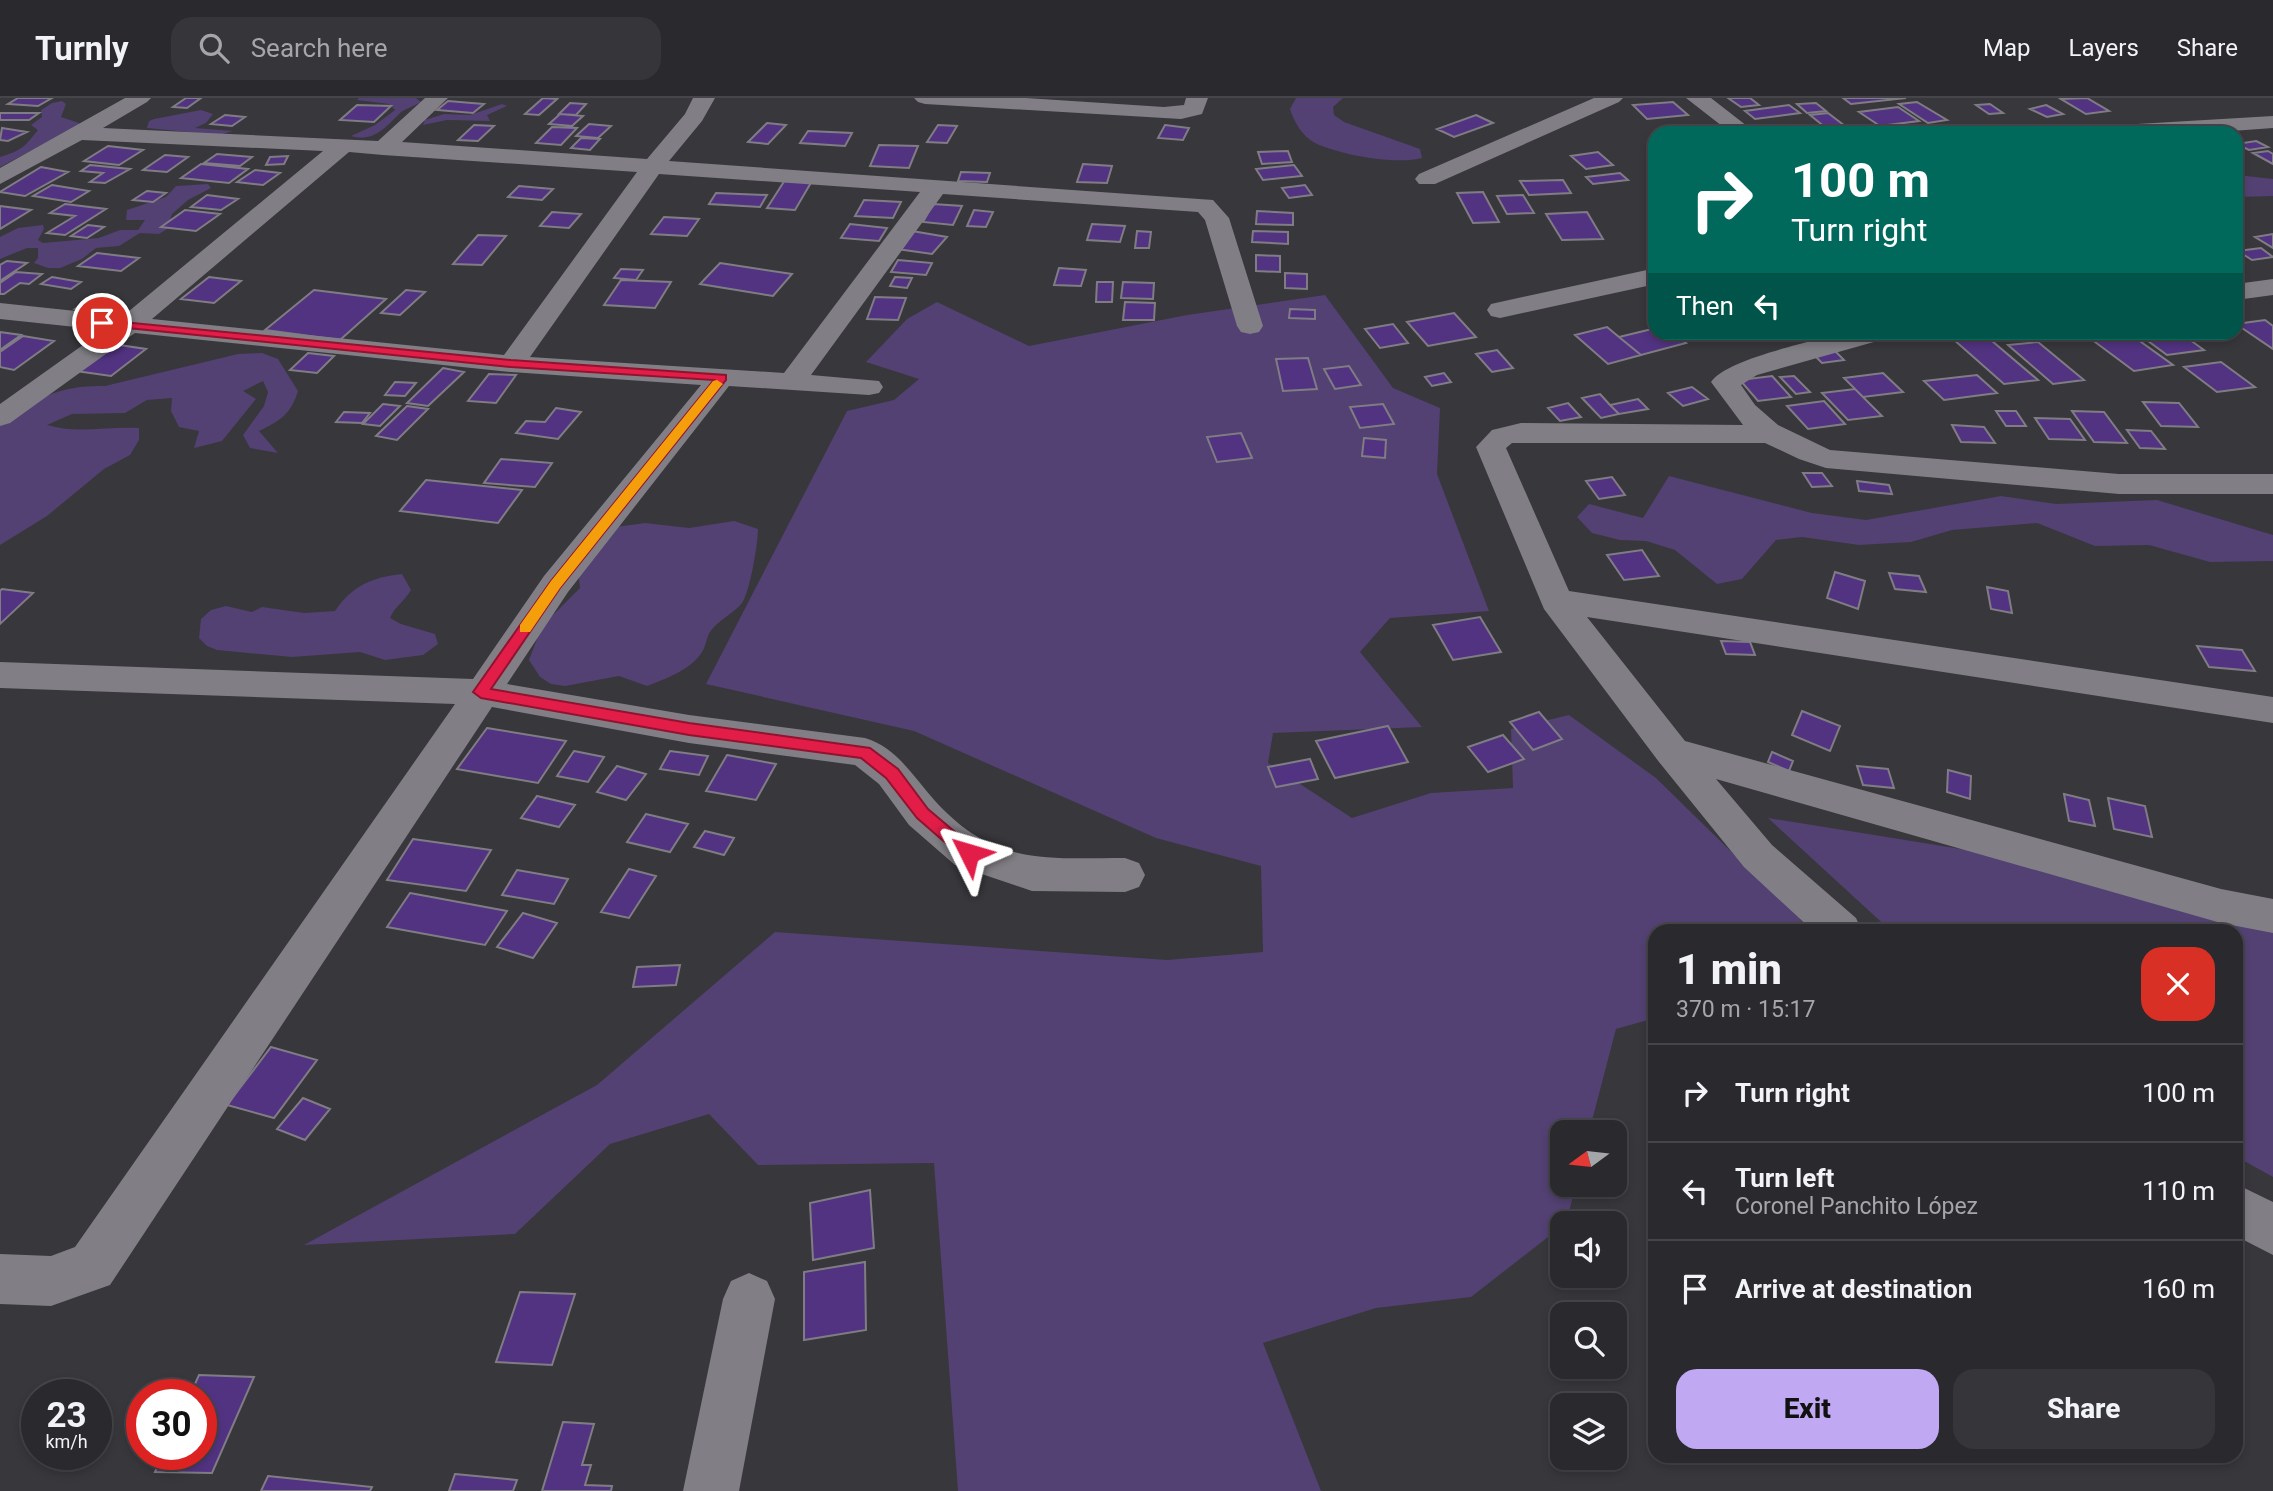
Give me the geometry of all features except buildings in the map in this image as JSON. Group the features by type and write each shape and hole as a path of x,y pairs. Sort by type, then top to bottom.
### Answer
{"street":[{"path":"0,177 140,98"},
{"path":"383,148 437,98"},
{"path":"511,364 653,166 694,116 704,98"},
{"path":"925,98 1172,113 1194,109 1197,98"},
{"path":"1427,179 1612,98"},
{"path":"1697,98 1735,126"},
{"path":"2211,126 2273,122"},
{"path":"78,133 344,145 1205,205 1217,218 1250,326"},
{"path":"0,417 127,326 344,145"},
{"path":"792,382 935,188"},
{"path":"1500,310 1648,278"},
{"path":"2243,291 2273,287"},
{"path":"0,311 511,364 869,387"},
{"path":"1829,340 1747,369 1726,382 1738,404 1768,434 1793,448 1826,459 2119,484 2273,484"},
{"path":"0,1279 51,1282 93,1267 556,584 722,377"},
{"path":"1768,434 1521,432 1502,436 1491,447 1556,601 1672,752 1758,856 1833,924"},
{"path":"1556,601 2273,710"},
{"path":"0,675 481,692 689,729 865,752 892,774 923,814 969,853 1032,874 1125,875"},
{"path":"1672,752 2221,906 2273,916"},
{"path":"2243,1212 2273,1230"},
{"path":"711,1491 749,1299"}],"shaded area":[{"path":"416,98 421,102 402,111 379,132 359,138 351,136 375,125 395,110 389,104 357,100"},
{"path":"1296,98 1343,98 1333,107 1334,115 1344,122 1420,149 1422,158 1368,158 1315,143 1303,133 1292,114 1290,109"},
{"path":"62,101 66,104 61,117 79,123 78,126 0,167 0,157 22,147 38,130 31,125 42,117 41,110 52,103"},
{"path":"502,104 507,106 487,115 490,121 447,120 423,125 425,120 444,114 470,115"},
{"path":"201,110 213,114 206,123 195,128 233,131 219,135 147,128 149,121 154,119"},
{"path":"2243,176 2273,179 2273,196 2243,197"},
{"path":"208,184 211,188 188,200 172,214 167,229 159,234 140,233 119,246 96,248 82,259 60,268 48,268 34,263 38,258 38,248 27,248 0,259 0,237 18,228 43,225 44,229 38,240 43,243 99,238 120,230 138,230 145,220 126,220 127,210 166,197 176,186"},
{"path":"1325,295 1393,388 1440,408 1437,474 1489,611 1390,618 1360,652 1422,727 1273,733 1268,763 1352,818 1431,793 1513,788 1511,729 1569,715 1656,778 1805,924 1648,924 1648,1020 1616,1029 1592,1120 1550,1120 1550,1197 1573,1197 1569,1211 1550,1211 1550,1235 1471,1297 1376,1308 1263,1343 1321,1491 958,1491 934,1163 758,1165 709,1114 610,1144 515,1234 304,1245 597,1085 775,932 1167,960 1263,952 1261,866 1156,838 914,731 706,684 847,411 894,400 919,379 866,362 907,319 937,302 1029,346 1187,315"},
{"path":"262,353 278,359 298,391 284,416 259,431 278,453 250,448 243,435 264,406 268,392 263,381 243,391 256,399 222,441 194,448 199,431 179,427 171,411 172,398 147,400 125,413 72,414 47,425 81,429 139,428 139,440 130,455 104,469 47,516 0,545 0,425 37,401 61,391 105,386 238,354"},
{"path":"1669,476 1812,513 1866,520 2001,496 2056,504 2157,500 2273,535 2273,561 2210,562 2149,545 2095,546 2037,523 1952,530 1911,542 1859,545 1802,537 1776,540 1742,579 1717,584 1675,550 1646,541 1620,540 1592,533 1577,517 1589,504 1643,518"},
{"path":"734,521 758,529 748,589 742,603 710,632 702,652 691,664 647,686 619,676 565,686 551,684 540,677 529,660 542,626 580,588 578,570 616,527 645,523 689,528"},
{"path":"402,574 411,590 390,618 435,634 438,644 423,655 385,660 360,652 292,657 217,650 207,646 199,638 201,619 211,610 226,606 252,612 262,607 304,613 335,611 348,595 364,584"},
{"path":"1768,818 2273,899 2273,1177 2243,1160 2243,924 1883,924"}],"slow traffic":[{"path":"525,628 556,584 717,384"}],"route":[{"path":"102,323 511,364 722,377 556,584 481,692 689,729 865,752 892,774 923,814 969,853"}]}
